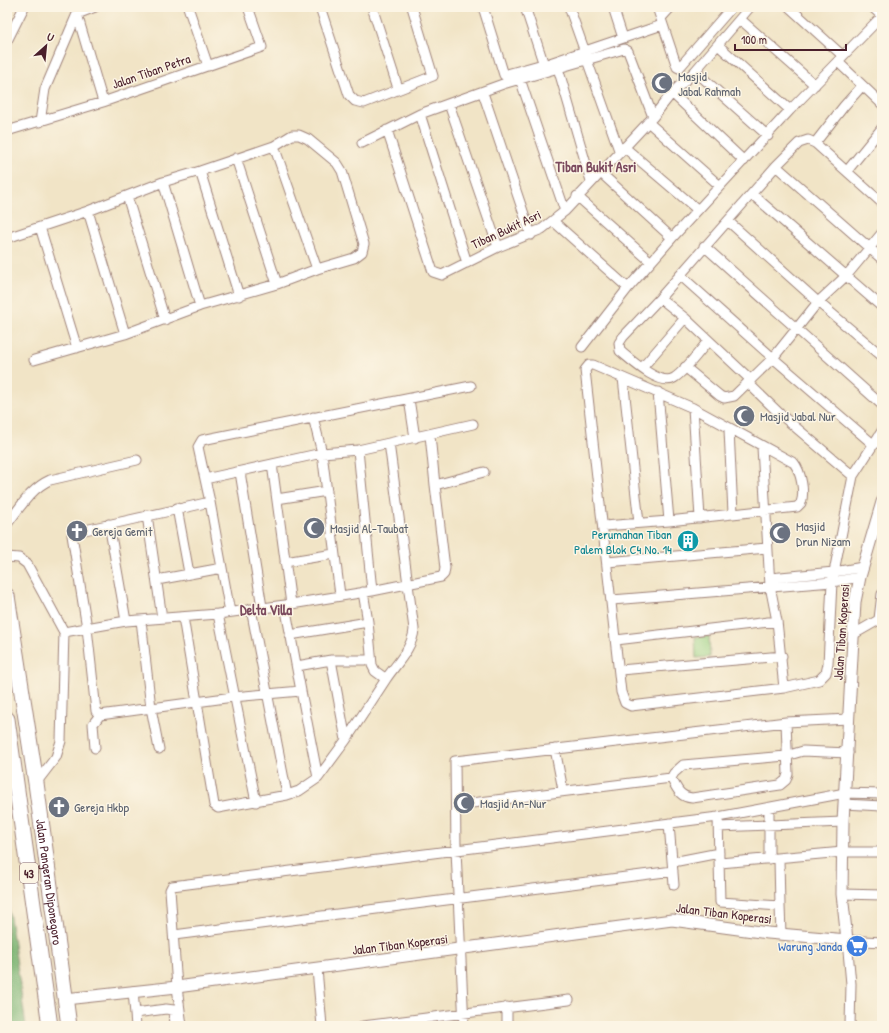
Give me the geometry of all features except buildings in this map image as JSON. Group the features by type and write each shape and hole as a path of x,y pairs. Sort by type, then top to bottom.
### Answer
{"highway":[{"name":"Jalan Pangeran Diponegoro","path":"7,596 36,783 69,1026"},
{"path":"7,719 25,714"},
{"name":"Jalan Pangeran Diponegoro","path":"7,719 50,1026"}],"street":[{"path":"7,41 24,7"},
{"path":"40,122 45,89 77,14 95,7"},
{"name":"Jalan Tiban Petra","path":"188,7 208,66"},
{"name":"Jalan Tiban Petra","path":"7,131 103,102 262,47 248,7"},
{"path":"320,7 349,95 354,101 364,103 372,101 398,88 433,76 412,7"},
{"path":"372,7 398,88"},
{"path":"483,7 504,75 543,64 624,50 628,51 650,119 720,186"},
{"path":"525,7 543,64"},
{"path":"569,7 622,150 698,210"},
{"path":"613,7 623,38"},
{"path":"657,7 677,67 682,67 732,7"},
{"path":"362,143 420,114 520,79 558,68 586,56 661,22 671,7"},
{"name":"Tiban Bukit Asri","path":"387,130 433,272 436,275 442,276 466,262 531,234 553,221 565,211 577,196 622,150 672,93 695,71 750,7"},
{"path":"789,7 840,59 862,86 882,104"},
{"path":"582,347 628,288 672,238 768,136 790,110 882,16 872,7"},
{"name":"Jalan Tiban Petra","path":"77,14 103,102"},
{"path":"740,19 815,85"},
{"path":"718,45 790,110"},
{"path":"558,68 591,182"},
{"path":"695,71 768,136"},
{"path":"520,79 565,211"},
{"path":"815,143 862,86"},
{"path":"483,93 531,234"},
{"path":"672,93 744,161"},
{"path":"450,104 498,247"},
{"path":"420,114 466,262"},
{"path":"847,171 882,128"},
{"path":"7,238 88,211 163,182 274,146 292,135 300,135 308,139 331,158 342,171 364,248 359,256 354,258 239,296 200,306 125,334 34,360"},
{"path":"708,341 675,378 666,380 660,379 642,368 620,351 620,343 623,337 660,298 704,246 776,166 799,143 808,140 815,143 882,203"},
{"path":"274,146 317,269"},
{"path":"236,158 277,284"},
{"path":"776,166 882,259"},
{"path":"200,171 239,296"},
{"path":"601,173 672,238"},
{"path":"163,182 200,306"},
{"path":"752,194 882,307"},
{"path":"127,196 165,320"},
{"path":"577,196 651,262"},
{"path":"88,211 125,334"},
{"path":"553,221 628,288"},
{"path":"728,221 818,302 882,356"},
{"path":"40,227 77,348"},
{"path":"685,366 724,398 734,396 773,358 818,302 847,275 882,233"},
{"path":"704,246 882,406"},
{"path":"680,275 874,445"},
{"path":"660,298 685,318 780,414 853,476"},
{"path":"642,368 685,318"},
{"path":"604,526 640,524 797,507 801,503 802,496 800,472 794,463 730,430 693,408 658,392 593,365 589,365 585,370 623,700 625,703 631,706 784,688 819,680 826,673 832,582 853,476 882,431"},
{"path":"623,378 640,524"},
{"path":"230,612 210,502 198,447 202,440 471,386"},
{"path":"658,392 669,521"},
{"path":"409,398 415,438"},
{"path":"693,408 700,518"},
{"path":"313,417 322,453 340,595"},
{"path":"205,479 322,453 358,450 430,435 473,424"},
{"path":"730,430 733,513"},
{"path":"64,632 126,621 218,614 288,604 368,592 441,577 445,572 430,435"},
{"path":"183,617 214,805 220,808 287,795 299,791 318,778 346,740 408,648 413,635 409,583 389,443"},
{"path":"762,447 770,582 782,656 784,688"},
{"path":"358,450 368,592 368,622 371,660 373,668 386,679"},
{"path":"7,524 33,490 42,484 57,478 137,460"},
{"path":"272,464 285,562 290,635 318,778"},
{"path":"240,472 262,607"},
{"path":"435,485 484,472"},
{"path":"277,499 327,491"},
{"path":"100,715 96,711 88,628 72,535 76,532 146,515 210,502"},
{"name":"Jalan Tiban Koperasi","path":"65,999 177,987 317,969 672,920 781,934 847,940 842,894 843,822 855,602 861,572 882,502"},
{"path":"177,508 189,574"},
{"path":"146,515 162,618"},
{"path":"109,524 126,621"},
{"path":"607,562 767,548"},
{"path":"285,562 334,554"},
{"path":"7,557 19,558 27,564 64,632 60,741 56,757 36,783"},
{"path":"157,580 222,568"},
{"path":"612,600 770,582 834,572 861,572"},
{"path":"770,582 832,582 861,572"},
{"path":"854,634 880,618 882,594"},
{"path":"251,609 266,693 287,795"},
{"path":"218,614 256,802"},
{"path":"141,620 151,708 159,749"},
{"path":"616,640 777,621"},
{"path":"290,635 368,622"},
{"path":"620,670 782,656"},
{"path":"297,666 332,660 371,660"},
{"path":"332,660 346,740"},
{"path":"95,748 93,724 100,715 266,693 301,691"},
{"path":"464,1026 456,850 455,761 786,722 849,719"},
{"path":"671,778 680,794 686,798 780,785 786,780 788,774 786,756 786,722"},
{"path":"555,749 563,790"},
{"path":"671,778 674,772 683,765 786,756 803,751 848,752"},
{"path":"456,805 563,790 671,778"},
{"path":"182,1026 177,987 170,890 172,886 669,824 882,794"},
{"path":"845,798 882,806"},
{"path":"769,809 769,859"},
{"path":"718,817 721,903 780,906"},
{"path":"718,827 843,822"},
{"path":"669,824 674,885"},
{"path":"720,863 779,859 843,852 882,852"},
{"path":"174,934 459,897 673,866 719,853"},
{"path":"779,859 781,934"},
{"path":"842,894 882,895"},
{"path":"850,1026 850,984 847,940 882,942"},
{"path":"317,969 322,1026"},
{"path":"133,991 136,1026"},
{"path":"363,1026 569,1000"},
{"path":"507,1007 507,1026"},
{"path":"135,1013 166,1009 174,1010 175,1026"}],"green space":[{"path":"709,636 710,657 696,658 695,637"},
{"path":"7,897 26,1026 7,1026"}],"place":[{"name":"Masjid Jabal Rahmah","path":"662,83"},
{"name":"Masjid Jabal Nur","path":"744,416"},
{"name":"Masjid Al-Taubat","path":"314,528"},
{"name":"Gereja Gemit","path":"77,531"},
{"name":"Masjid Drun Nizam","path":"780,533"},
{"name":"Perumahan Tiban Palem Blok C4 No. 14","path":"688,541"},
{"name":"Masjid An-Nur","path":"464,803"},
{"name":"Gereja Hkbp","path":"59,807"},
{"name":"Warung Janda","path":"857,946"}],"district":[{"name":"Tiban Bukit Asri","path":"596,166"},
{"name":"Delta Villa","path":"266,609"}]}
